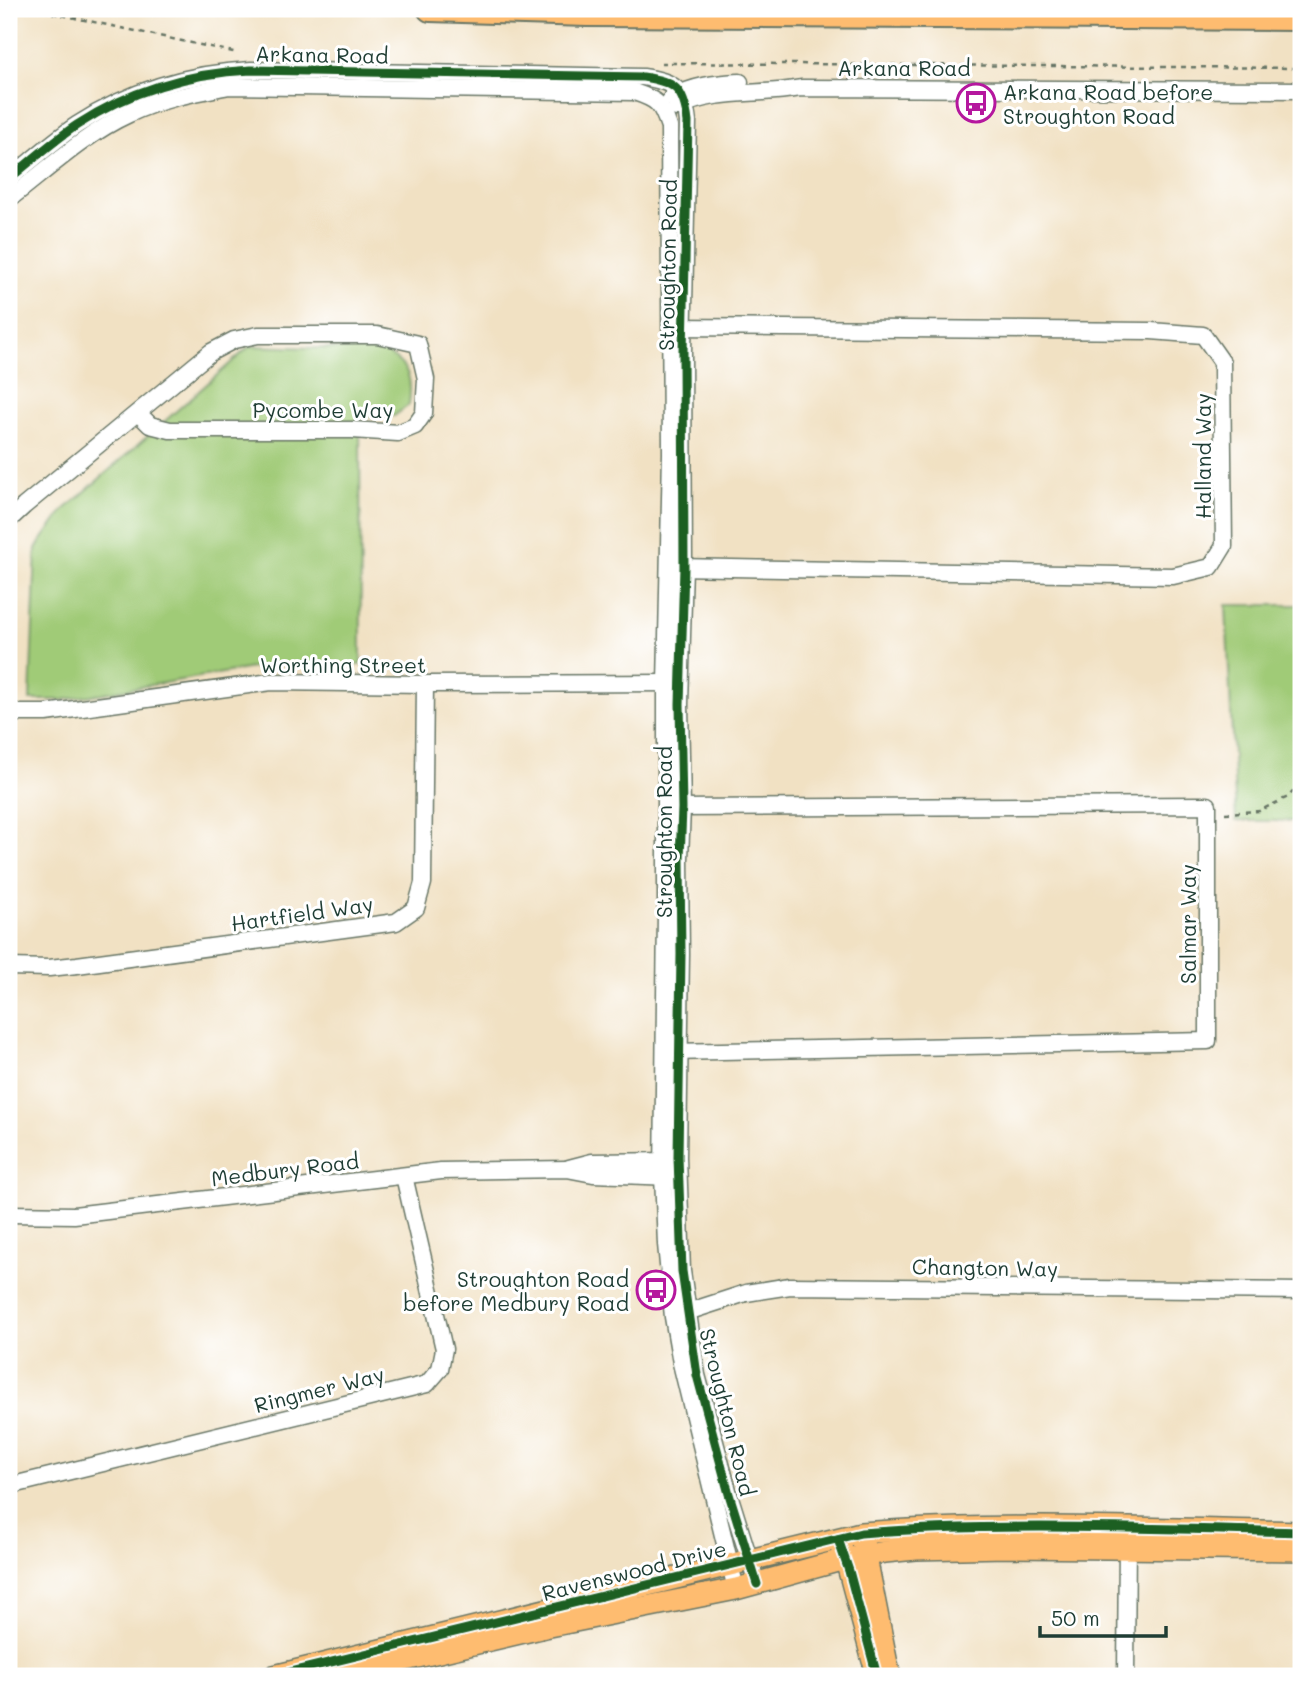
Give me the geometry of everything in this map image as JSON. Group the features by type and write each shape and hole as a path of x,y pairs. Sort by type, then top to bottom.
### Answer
{"highway":[{"path":"430,9 587,14 1301,18"}],"main road":[{"name":"Ravenswood Drive","path":"337,1676 545,1627 757,1584 850,1551 861,1533 947,1528 1301,1549"},
{"name":"Ravenswood Drive","path":"274,1676 299,1673 739,1562 850,1551 1126,1537 1301,1532"},
{"path":"850,1551 877,1676"},
{"path":"850,1551 890,1676"}],"street":[{"name":"Arkana Road","path":"9,179 61,136 105,110 153,88 210,74 251,70 629,77 663,80 673,85 682,99"},
{"name":"Arkana Road","path":"9,199 71,151 127,114 182,96 229,86 634,92 648,97 662,109 682,99 698,86 737,82 781,81 800,88 1301,90"},
{"name":"Stroughton Road","path":"682,99 688,122 678,327 671,1169 666,1244 680,1314 681,1363 739,1562 736,1589"},
{"name":"Stroughton Road","path":"662,109 670,127 678,327"},
{"name":"Halland Way","path":"676,567 1173,576 1211,567 1224,546 1223,362 1203,335 1151,331 678,327"},
{"name":"Pycombe Way","path":"9,520 211,352 234,340 258,335 377,335 418,344 426,379 424,413 415,426 398,433 352,430 170,430 150,425 138,413"},
{"name":"Worthing Street","path":"9,713 46,713 271,682 673,683"},
{"name":"Hartfield Way","path":"9,967 49,968 77,965 396,922 416,908 423,883 425,684"},
{"path":"674,808 1208,805 1208,815"},
{"name":"Salmar Way","path":"672,1052 1208,1041 1208,815"},
{"name":"Medbury Road","path":"9,1214 74,1215 441,1171 567,1169 593,1174 671,1169"},
{"name":"Ringmer Way","path":"9,1486 427,1384 440,1369 444,1349 404,1175"},
{"name":"Changton Way","path":"680,1314 746,1293 790,1286 1301,1292"},
{"path":"1126,1537 1126,1676"},
{"name":"Stroughton Road","path":"739,1562 757,1584"}],"path":[{"path":"33,9 243,54"},
{"path":"659,63 1301,68"},
{"path":"1208,815 1259,811 1288,797 1301,783"}],"green space":[{"path":"250,346 382,350 398,361 407,372 410,386 409,405 394,416 360,416 361,665 270,665 63,700 30,700 36,548 63,511"},
{"path":"1226,605 1301,605 1301,821 1236,821"}],"cycle path":[{"path":"9,179 68,131 117,102 182,80 228,72 251,70 643,77 670,84 684,101 688,122 683,352 684,567 680,704 682,808 678,1157 682,1271 697,1375 757,1584"},
{"path":"274,1676 861,1533 1026,1527 1301,1532"},
{"path":"838,1539 877,1676"}],"place":[{"name":"Arkana Road before Stroughton Road","path":"976,103"},
{"name":"Stroughton Road before Medbury Road","path":"656,1290"}]}
